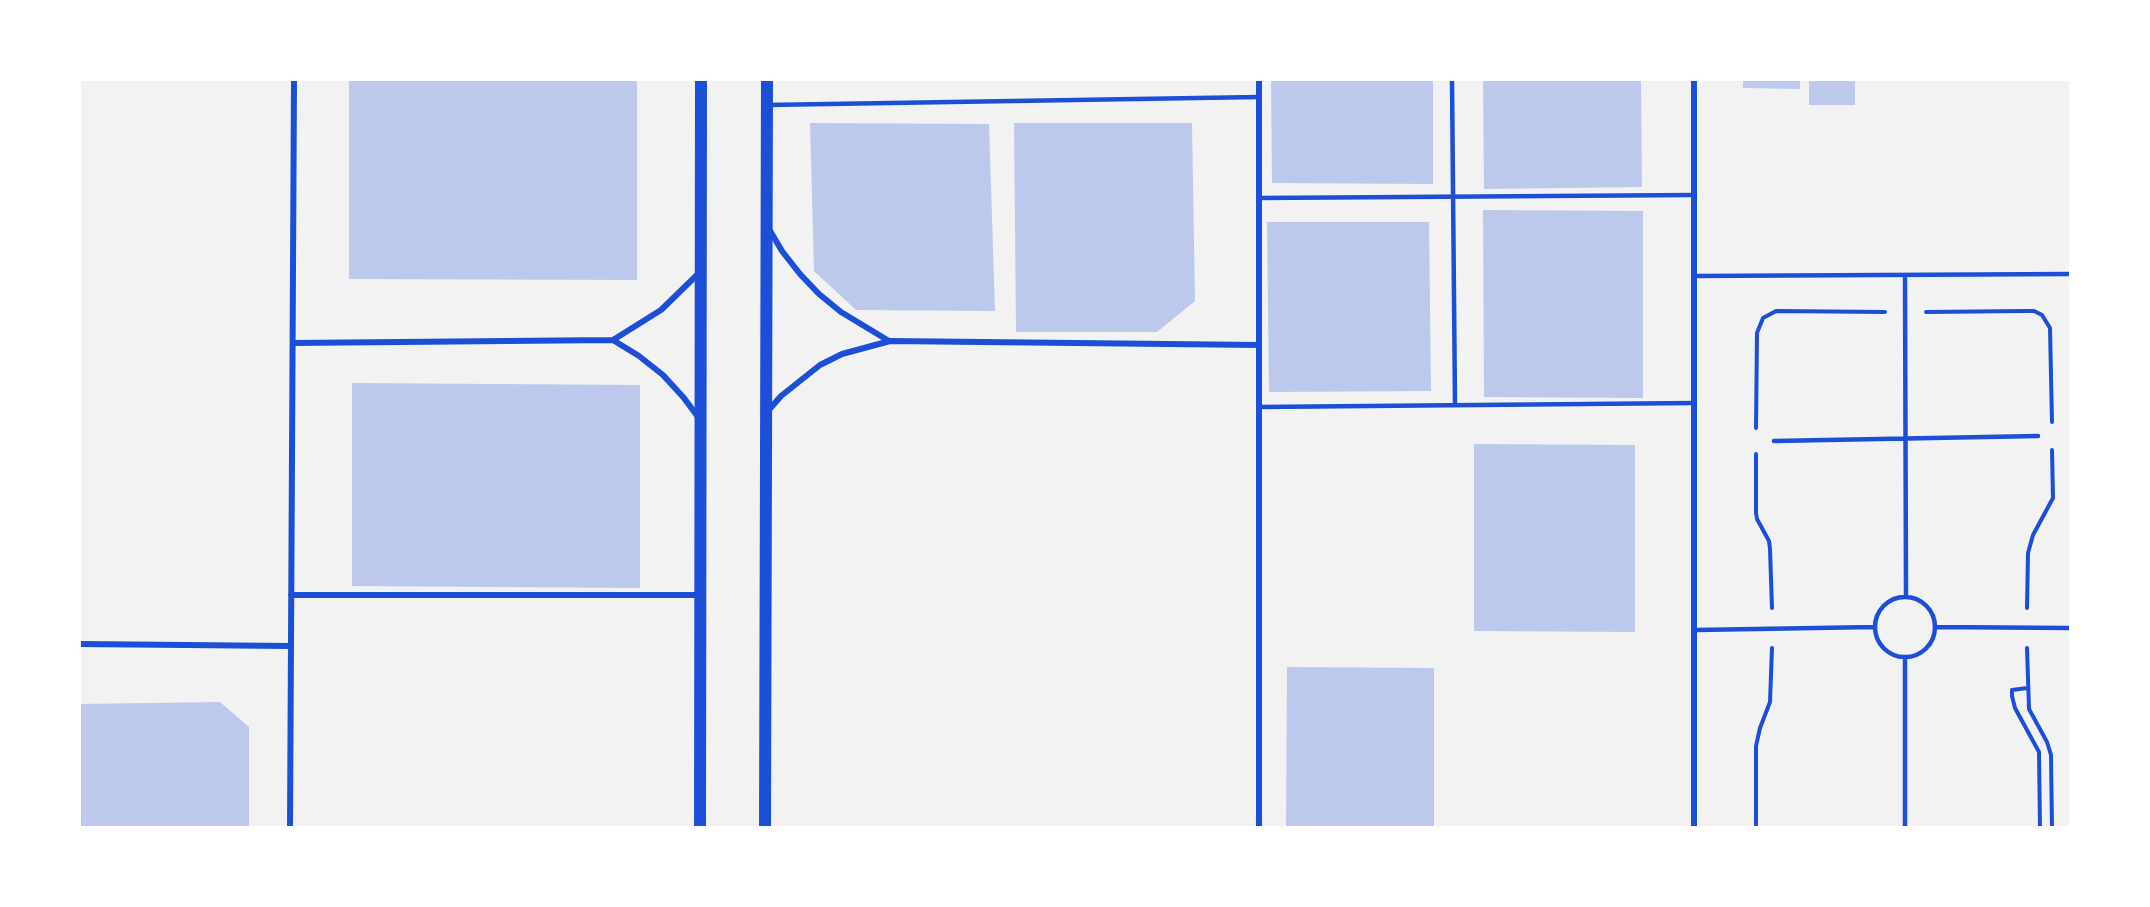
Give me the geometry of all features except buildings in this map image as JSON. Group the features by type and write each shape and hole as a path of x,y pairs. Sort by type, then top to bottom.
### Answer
{"main road":[{"path":"700,828 701,80"},
{"path":"765,828 767,80"}],"street":[{"path":"290,828 294,80"},
{"path":"1259,80 1259,828"},
{"path":"1694,80 1696,630 1694,828"},
{"path":"768,227 782,251 819,294 865,328 890,341"},
{"path":"293,343 613,340 661,310 702,271"},
{"path":"613,340 639,356 663,375 702,423"},
{"path":"765,415 781,396 820,365 842,354 890,341 1259,345"},
{"path":"291,594 701,595"},
{"path":"80,644 290,646"}],"lane":[{"path":"1452,80 1455,405"},
{"path":"767,105 1259,97"},
{"path":"1259,198 1695,195"},
{"path":"1695,276 2070,274"},
{"path":"1905,276 1906,597"},
{"path":"1259,407 1695,402"},
{"path":"1774,441 2038,436"},
{"path":"1906,597 1927,606 1933,616 1935,627 1933,639 1926,648 1916,655 1905,657 1893,655 1884,648 1877,638 1875,627 1884,605 1894,599 1906,597"},
{"path":"1696,630 1875,627"},
{"path":"1935,627 2070,628"},
{"path":"1905,657 1905,828"}],"path":[{"path":"1756,431 1757,333 1763,318 1776,311 2034,311 2042,315 2050,328 2052,425"},
{"path":"2052,446 2053,498 2034,535 2028,553 2027,628 2027,702 2031,716 2052,755 2052,828"},
{"path":"1756,452 1756,513 1769,541 1772,556 1772,694 1756,746 1756,828"},
{"path":"2027,688 2012,690 2012,696 2015,708 2039,752 2040,828"}]}
